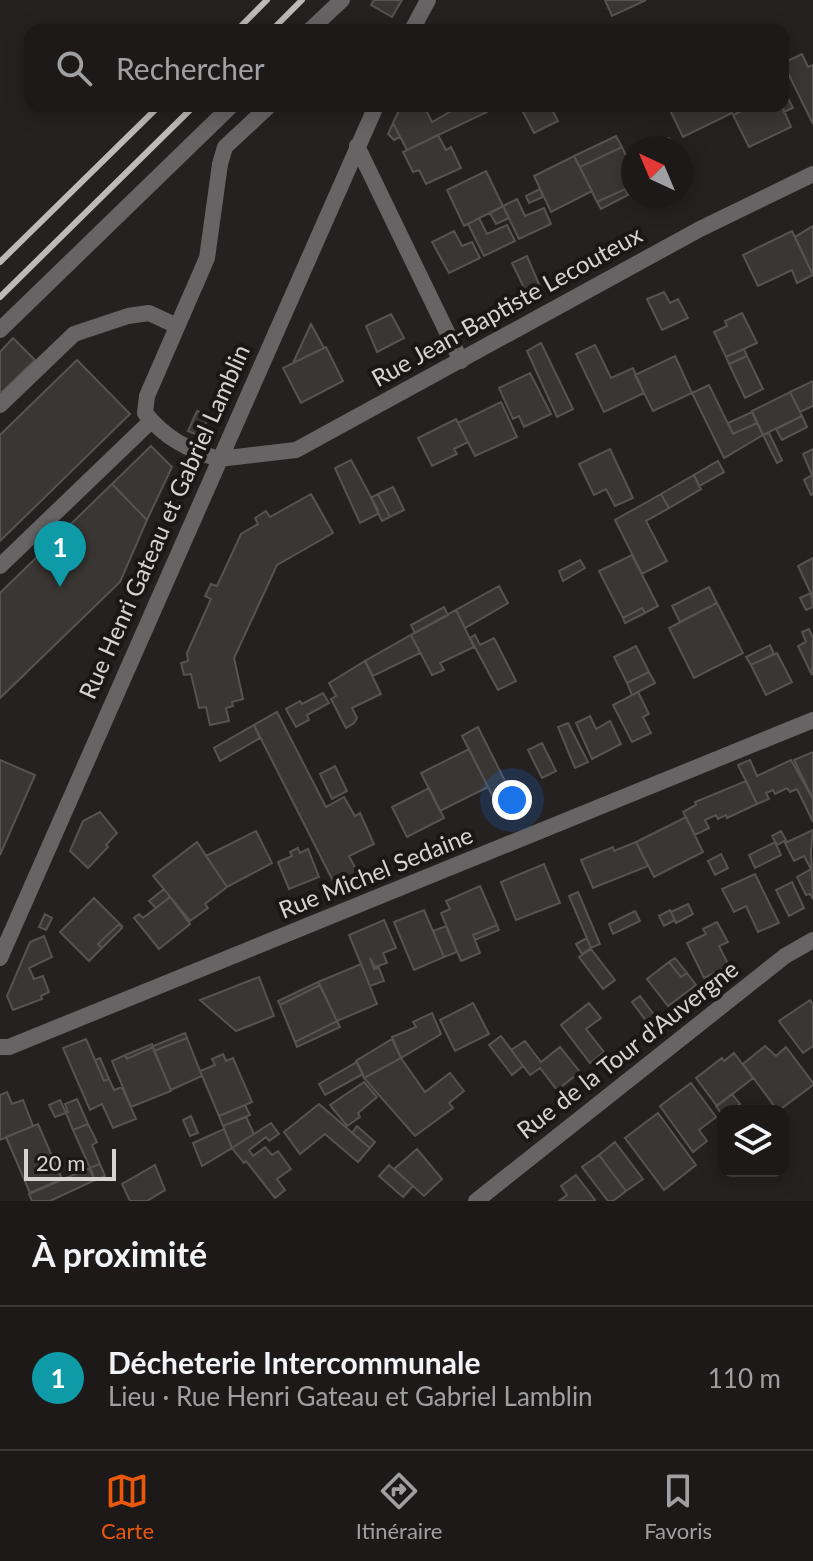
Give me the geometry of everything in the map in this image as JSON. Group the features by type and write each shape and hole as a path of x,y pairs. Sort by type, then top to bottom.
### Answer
{"street":[{"path":"316,24 342,0"},
{"path":"415,24 428,0"},
{"path":"0,330 225,112"},
{"path":"219,459 189,450 161,432 145,413 147,396 207,258 225,147 263,112"},
{"name":"Rue Henri Gateau et Gabriel Lamblin","path":"0,958 373,112"},
{"path":"357,146 461,361"},
{"name":"Rue Jean-Baptiste Lecouteux","path":"219,459 296,450 700,229 813,174"},
{"path":"0,405 74,334 128,316 149,313 177,326"},
{"path":"0,566 151,421"},
{"name":"Rue Michel Sedaine","path":"0,1047 9,1047 813,720"},
{"name":"Rue de la Tour d'Auvergne","path":"476,1201 785,956 813,940"}],"building":[{"path":"374,0 402,0 392,17 371,5"},
{"path":"605,0 646,0 612,16"},
{"path":"802,54 808,67 813,65 813,124 789,75 789,60"},
{"path":"398,112 427,112 432,122 450,112 487,112 407,150 393,123"},
{"path":"523,112 553,112 558,121 534,133"},
{"path":"671,112 732,112 683,136"},
{"path":"739,112 785,112 791,127 749,147 733,115"},
{"path":"393,123 400,137 394,140 388,134"},
{"path":"438,135 446,150 451,147 461,168 426,184 419,170 413,172 403,152"},
{"path":"616,136 621,145 580,167 574,156"},
{"path":"621,147 621,191 597,202 580,167"},
{"path":"574,156 592,191 551,212 534,176"},
{"path":"486,171 503,206 464,226 447,190"},
{"path":"540,189 543,197 529,203 526,196"},
{"path":"621,191 621,199 601,209 597,202"},
{"path":"517,199 525,216 544,208 551,224 519,239 503,206"},
{"path":"503,206 509,218 496,224 490,213"},
{"path":"479,218 487,234 507,225 515,241 484,256 468,224"},
{"path":"813,226 813,273 812,273 795,237"},
{"path":"454,231 462,246 472,242 480,258 449,273 432,242"},
{"path":"792,231 813,275 797,283 792,270 758,286 743,255"},
{"path":"527,256 541,289 528,296 512,263"},
{"path":"664,292 670,303 678,299 688,318 662,330 647,299"},
{"path":"742,313 757,343 726,357 714,332 727,326 725,321"},
{"path":"391,314 404,338 377,352 366,326"},
{"path":"311,324 324,348 293,363"},
{"path":"13,338 35,360 0,394 0,352"},
{"path":"541,343 573,409 557,417 527,351"},
{"path":"595,345 611,378 633,368 644,393 604,412 576,354"},
{"path":"326,347 343,381 301,403 283,368"},
{"path":"744,349 747,356 729,364 726,357"},
{"path":"675,356 692,393 653,411 635,375"},
{"path":"747,356 763,389 745,398 729,364"},
{"path":"77,360 130,414 0,541 0,435"},
{"path":"530,373 551,414 524,427 519,416 513,419 499,388"},
{"path":"813,381 813,406 800,412 790,392"},
{"path":"709,385 733,434 757,423 763,435 724,458 692,393"},
{"path":"790,392 802,416 763,435 752,411"},
{"path":"501,402 517,437 475,456 458,423"},
{"path":"197,411 209,416 200,436 188,431"},
{"path":"752,412 757,423 733,434 728,423"},
{"path":"802,416 807,427 782,440 776,429"},
{"path":"456,419 468,442 454,449 457,454 432,466 418,438"},
{"path":"769,433 782,460 777,463 763,435"},
{"path":"151,446 172,467 147,520 112,484"},
{"path":"610,449 633,498 615,506 606,489 594,495 579,464"},
{"path":"813,449 813,494 811,495 804,480 812,475 803,454"},
{"path":"351,460 378,510 378,514 360,523 335,468"},
{"path":"718,461 724,472 699,486 694,475"},
{"path":"694,475 701,489 669,508 661,494"},
{"path":"112,484 147,520 120,582 0,698 0,593"},
{"path":"393,487 404,510 390,517 378,494"},
{"path":"311,494 333,533 277,565 234,658 243,699 232,702 233,706 226,708 229,721 210,725 206,707 199,708 191,674 184,675 181,663 188,661 187,653 211,599 205,596 211,584 217,586 241,534 258,524 255,518 266,511 270,517"},
{"path":"378,494 390,517 382,521 371,498"},
{"path":"661,494 669,508 646,521 667,561 642,574 615,520"},
{"path":"632,555 658,606 645,613 642,608 623,618 599,571"},
{"path":"813,558 813,598 798,566"},
{"path":"580,560 585,568 563,581 559,571"},
{"path":"499,586 508,603 465,628 456,610"},
{"path":"709,587 717,603 680,622 672,606"},
{"path":"811,593 813,607 806,610 800,598"},
{"path":"717,603 743,653 694,678 669,628"},
{"path":"444,607 448,615 415,633 411,625"},
{"path":"642,608 645,613 625,623 623,618"},
{"path":"456,610 474,647 440,663 444,670 432,675 411,635"},
{"path":"809,629 813,638 812,675 798,646 806,642 802,632"},
{"path":"411,635 420,653 373,676 365,661"},
{"path":"475,635 480,645 494,638 516,681 498,690 470,638"},
{"path":"770,645 774,654 751,665 746,657"},
{"path":"636,646 649,672 627,683 614,657"},
{"path":"777,653 792,682 766,695 751,665"},
{"path":"365,661 381,694 352,708 357,718 346,728 331,699 336,696 329,683"},
{"path":"649,672 655,683 632,695 627,683"},
{"path":"638,692 649,714 643,717 651,733 632,742 613,705"},
{"path":"323,693 329,703 307,715 309,720 296,727 286,709"},
{"path":"277,712 326,807 344,797 355,816 360,813 374,844 349,856 361,879 337,889 254,725"},
{"path":"590,716 596,729 610,721 621,744 592,759 576,723"},
{"path":"568,723 588,762 575,768 558,727"},
{"path":"254,725 260,738 220,761 214,748"},
{"path":"478,727 508,787 492,795 462,736"},
{"path":"542,743 556,771 542,778 528,750"},
{"path":"469,749 488,787 440,811 421,773"},
{"path":"813,752 813,799 794,760"},
{"path":"0,760 35,775 0,855"},
{"path":"750,760 757,776 791,760 813,799 813,822 797,789 790,792 787,788 775,794 773,790 766,793 769,799 757,804 738,765"},
{"path":"335,766 347,791 332,799 320,774"},
{"path":"746,781 757,804 727,818 726,815 718,819 716,815 705,820 709,828 695,835 683,812 696,805 695,802"},
{"path":"429,788 444,818 407,837 392,807"},
{"path":"100,812 117,833 88,868 70,851 83,821"},
{"path":"686,817 703,852 654,877 636,842"},
{"path":"813,830 813,899 810,894 806,895 797,877 811,869 804,856 794,861 785,843"},
{"path":"256,831 272,863 227,887 206,856"},
{"path":"781,831 786,840 777,845 772,836"},
{"path":"197,842 227,887 205,904 208,908 190,921 153,876"},
{"path":"636,842 648,866 593,888 581,860 613,847 614,851"},
{"path":"775,842 781,855 755,868 749,855"},
{"path":"298,848 300,853 308,849 319,877 289,889 278,862 292,856 290,852"},
{"path":"721,854 728,868 715,875 708,861"},
{"path":"544,864 560,903 516,920 501,882"},
{"path":"755,874 779,923 758,932 746,906 734,912 722,889"},
{"path":"792,882 804,908 789,916 776,890"},
{"path":"480,886 497,925 473,935 480,953 461,961 441,913 450,909 446,901"},
{"path":"164,889 170,897 156,908 149,901"},
{"path":"578,892 600,944 591,948 569,896"},
{"path":"170,897 190,924 159,949 134,918 139,914 143,918"},
{"path":"94,898 123,927 119,924 98,944 102,948 89,961 60,932"},
{"path":"688,904 693,914 676,923 671,912"},
{"path":"424,910 444,957 414,970 394,922"},
{"path":"670,910 675,920 664,926 659,916"},
{"path":"635,911 640,921 613,934 609,924"},
{"path":"45,914 52,918 46,930 39,927"},
{"path":"384,920 396,948 383,953 387,963 375,967 370,958 374,969 379,968 384,981 370,986 349,935"},
{"path":"717,922 728,942 719,946 729,966 704,978 687,943 706,934 703,929"},
{"path":"119,924 122,928 102,948 98,944"},
{"path":"497,925 499,930 475,940 473,935"},
{"path":"446,926 457,952 444,957 433,931"},
{"path":"44,936 52,957 29,968 34,979 43,976 49,992 41,996 42,999 13,1010 7,996 30,942"},
{"path":"587,938 591,948 582,954 576,944"},
{"path":"591,949 615,980 603,989 579,957"},
{"path":"675,958 687,973 681,977 669,962"},
{"path":"669,962 681,977 687,973 696,985 668,1006 647,979"},
{"path":"361,964 377,1004 337,1021 318,982"},
{"path":"259,977 274,1016 236,1031 200,1000"},
{"path":"318,982 320,985 280,1005 278,1001"},
{"path":"320,985 337,1021 295,1042 280,1005"},
{"path":"640,996 655,1016 647,1022 632,1002"},
{"path":"810,1000 813,1004 813,1046 803,1053 779,1021"},
{"path":"473,1003 489,1034 455,1051 440,1020"},
{"path":"589,1003 601,1018 586,1029 604,1052 590,1063 561,1025"},
{"path":"432,1013 441,1034 401,1058 392,1037 416,1027 413,1022"},
{"path":"337,1021 340,1027 297,1047 295,1042"},
{"path":"185,1033 187,1038 154,1051 153,1046"},
{"path":"501,1036 523,1066 512,1075 489,1045"},
{"path":"187,1038 202,1076 171,1090 154,1051"},
{"path":"86,1039 104,1081 109,1079 114,1090 122,1087 136,1119 113,1128 102,1104 90,1110 63,1048"},
{"path":"392,1039 401,1058 364,1078 356,1061"},
{"path":"525,1041 541,1062 560,1047 580,1072 557,1090 540,1068 530,1075 511,1050"},
{"path":"152,1044 153,1047 127,1059 125,1055"},
{"path":"765,1046 776,1056 786,1047 813,1085 786,1105 774,1105 743,1064"},
{"path":"153,1047 171,1091 131,1107 112,1061 125,1055 127,1059"},
{"path":"734,1053 753,1078 717,1106 696,1078 722,1058 724,1061"},
{"path":"223,1054 226,1061 233,1058 252,1102 219,1116 200,1071 215,1065 212,1059"},
{"path":"100,1058 109,1079 104,1081 95,1060"},
{"path":"401,1058 425,1092 450,1073 464,1091 449,1103 453,1108 415,1136 364,1078"},
{"path":"357,1062 363,1074 325,1095 319,1084"},
{"path":"364,1082 377,1097 358,1113 360,1117 347,1126 330,1105"},
{"path":"691,1083 716,1117 699,1130 707,1141 693,1152 660,1106"},
{"path":"7,1092 12,1104 23,1100 33,1126 0,1140 0,1095"},
{"path":"732,1094 740,1104 739,1105 717,1105"},
{"path":"77,1099 88,1124 73,1130 65,1104"},
{"path":"60,1100 66,1113 55,1117 49,1105"},
{"path":"319,1104 370,1148 358,1162 325,1134 300,1154 284,1132"},
{"path":"245,1105 250,1115 223,1126 219,1116"},
{"path":"658,1113 696,1165 664,1190 625,1138"},
{"path":"191,1116 198,1133 190,1136 183,1120"},
{"path":"246,1117 254,1134 232,1148 223,1126"},
{"path":"271,1123 279,1134 269,1141 266,1137 249,1150 253,1156 265,1147 272,1155 278,1151 291,1169 277,1179 285,1190 275,1198 232,1148"},
{"path":"38,1124 62,1179 30,1193 6,1137"},
{"path":"88,1124 97,1142 92,1145 100,1164 90,1168 73,1130"},
{"path":"357,1126 375,1142 370,1148 352,1133"},
{"path":"224,1129 232,1148 202,1166 193,1143"},
{"path":"615,1142 643,1179 626,1191 599,1155"},
{"path":"417,1149 442,1179 424,1196 394,1169"},
{"path":"599,1155 626,1191 613,1201 608,1201 582,1167"},
{"path":"100,1164 105,1176 95,1180 90,1168"},
{"path":"155,1165 165,1190 147,1201 130,1201 122,1184"},
{"path":"389,1165 413,1186 403,1197 379,1176"},
{"path":"89,1168 95,1180 50,1201 32,1201 29,1194"},
{"path":"576,1175 594,1201 559,1201 567,1195 561,1186"}],"railway":[{"path":"243,24 267,0"},
{"path":"278,24 302,0"},
{"path":"0,262 153,112"},
{"path":"0,297 188,112"}],"place":[{"name":"Décheterie Intercommunale","path":"60,587"}]}
